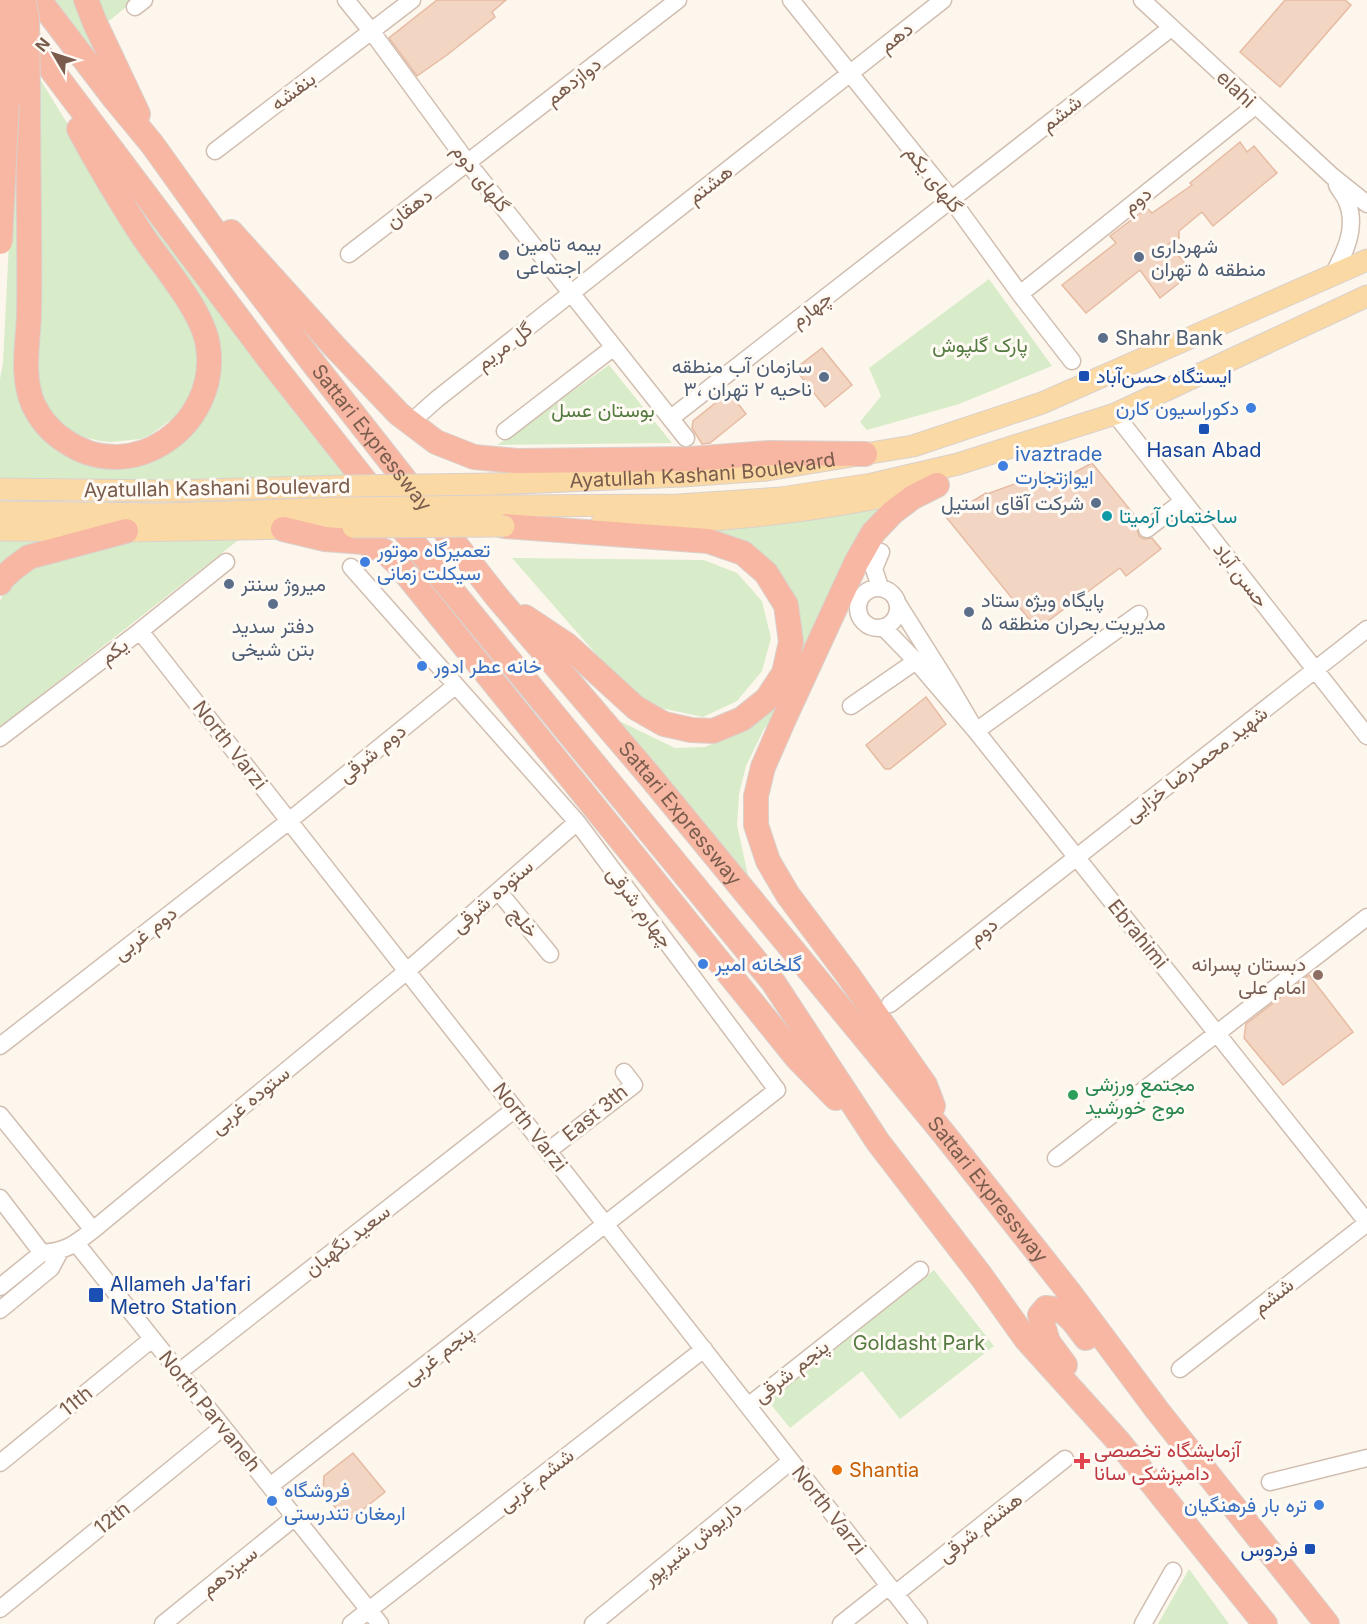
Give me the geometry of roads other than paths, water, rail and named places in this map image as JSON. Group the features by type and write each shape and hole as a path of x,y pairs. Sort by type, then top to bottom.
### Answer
{"highway":[{"name":"Sattari Expressway","path":"0,0 41,58 272,363 440,576 773,982 878,1142 981,1276 1026,1340 1118,1441 1265,1624"},
{"path":"0,242 12,0"},
{"path":"24,0 27,18 28,97 29,315 26,377 33,403 43,421 54,434 87,453 106,457 142,454 161,444 193,415 208,378 210,362 208,343 190,304 143,236 90,148 41,58"},
{"name":"Sattari Expressway","path":"39,0 152,144 243,271 317,368 497,597 648,774 944,1134 1069,1292 1156,1410 1327,1624"},
{"path":"86,0 152,144"},
{"path":"192,199 232,233 334,346 410,423 436,442 474,457 517,461 691,459 769,453 865,454"},
{"path":"937,485 913,497 893,512 873,533 856,563 763,767 756,796 756,825 768,861 788,895 848,975 925,1085 944,1134"},
{"path":"497,597 567,645 636,708 664,724 691,730 714,731 742,719 767,699 784,673 791,642 786,605 766,573 743,553 708,541 500,516"},
{"path":"283,529 325,538 363,542 384,551 399,566 797,1058 878,1142"},
{"path":"0,584 2,579 28,558 126,531"},
{"path":"1118,1441 1087,1393 1048,1342 1040,1315 1046,1308 1061,1310 1073,1321 1113,1375 1156,1410"}],"main road":[{"name":"Ayatullah Kashani Boulevard","path":"0,489 168,491 494,484 682,476 767,470 913,446 1042,403 1367,260"},
{"name":"Ayatullah Kashani Boulevard","path":"500,516 781,498 872,484 958,464 1115,414 1367,296"},
{"path":"0,530 283,529 350,518 500,516 680,522 784,512 879,498 937,485 958,464"},
{"name":"Ayatullah Kashani Boulevard","path":"0,512 350,518"}],"street":[{"name":"گلهای دوم","path":"346,0 468,163 686,438"},
{"name":"بنفشه","path":"215,151 412,0"},
{"name":"دوازدهم","path":"468,163 678,0"},
{"name":"گلهای یکم","path":"791,0 951,199 1072,361"},
{"name":"دهم","path":"850,74 943,0"},
{"name":"elahi","path":"1142,0 1332,176"},
{"name":"ششم","path":"951,199 1171,27"},
{"name":"هشتم","path":"571,294 850,74"},
{"name":"دوم","path":"1020,294 1255,106"},
{"name":"دهقان","path":"349,254 468,163"},
{"path":"1332,176 1367,204"},
{"path":"1332,176 1348,204 1351,228 1346,251 1332,276"},
{"name":"چهارم","path":"671,418 951,199"},
{"name":"گل مریم","path":"410,423 437,399 571,294"},
{"path":"505,431 614,347"},
{"name":"حسن آباد","path":"1115,414 1367,736"},
{"path":"1146,528 1183,501"},
{"path":"880,587 874,569 881,552"},
{"name":"یکم","path":"0,738 226,562"},
{"name":"چهارم شرقی","path":"351,567 577,822 777,1090 605,1224"},
{"path":"898,604 893,621 883,627 877,628 865,623 858,612 862,594 880,587 891,592 976,731"},
{"path":"976,731 1139,614"},
{"path":"883,627 916,661 976,731"},
{"path":"1315,670 1367,629"},
{"name":"North Varzi","path":"140,631 919,1624"},
{"path":"851,706 916,661"},
{"name":"شهید محمدرضا خزایی","path":"1077,857 1315,670"},
{"name":"دوم شرقی","path":"289,821 455,686"},
{"name":"Ebrahimi","path":"976,731 1367,1223"},
{"name":"دوم غربی","path":"0,1046 289,821"},
{"name":"ستوده شرقی","path":"407,970 577,822"},
{"name":"دوم","path":"890,1004 1077,857"},
{"name":"خلج","path":"498,891 550,954"},
{"path":"1056,1158 1367,917"},
{"name":"ستوده غربی","path":"60,1251 76,1243 93,1230 407,970"},
{"name":"East 3th","path":"548,1151 634,1085 624,1072"},
{"name":"سعید نگهبان","path":"179,1372 515,1109"},
{"path":"0,1115 93,1230"},
{"path":"0,1198 42,1252"},
{"name":"ششم","path":"1180,1369 1367,1223"},
{"name":"پنجم غربی","path":"270,1486 605,1224"},
{"name":"North Parvaneh","path":"76,1243 380,1624"},
{"path":"0,1287 42,1252 60,1251"},
{"path":"0,1310 51,1268 60,1251"},
{"name":"پنجم شرقی","path":"748,1406 920,1270"},
{"name":"11th","path":"0,1463 153,1339"},
{"name":"ششم غربی","path":"351,1624 704,1350"},
{"name":"12th","path":"0,1609 223,1427"},
{"path":"1270,1482 1367,1458"},
{"name":"هشتم شرقی","path":"841,1624 892,1590 1065,1459"},
{"name":"داریوش شیرپور","path":"593,1624 791,1461"},
{"name":"سیزدهم","path":"163,1624 295,1517"},
{"path":"1143,1624 1173,1571"}],"place":[{"name":"بیمه تامین اجتماعی","path":"504,255"},
{"name":"شهرداری منطقه ۵ تهران","path":"1139,257"},
{"name":"Shahr Bank","path":"1103,338"},
{"name":"ایستگاه حسن‌آباد","path":"1084,376"},
{"name":"سازمان آب منطقه ۳، ناحیه ۲ تهران","path":"824,377"},
{"name":"دکوراسیون کارن","path":"1251,408"},
{"name":"Hasan Abad","path":"1204,429"},
{"name":"ivaztrade ایوازتجارت","path":"1003,466"},
{"name":"شرکت آقای استیل","path":"1096,503"},
{"name":"ساختمان آرمیتا","path":"1107,516"},
{"name":"تعمیرگاه موتور سیکلت زمانی","path":"365,562"},
{"name":"میروژ سنتر","path":"229,584"},
{"name":"دفتر سدید بتن شیخی","path":"273,604"},
{"name":"پایگاه ویژه ستاد مدیریت بحران منطقه ۵","path":"969,612"},
{"name":"خانه عطر ادور","path":"422,666"},
{"name":"گلخانه امیر","path":"703,964"},
{"name":"دبستان پسرانه امام علی","path":"1318,975"},
{"name":"مجتمع ورزشی موج خورشید","path":"1073,1095"},
{"name":"Allameh Ja'fari Metro Station","path":"96,1295"},
{"name":"آزمایشگاه تخصصی دامپزشکی سانا","path":"1082,1461"},
{"name":"Shantia","path":"837,1470"},
{"name":"فروشگاه ارمغان تندرستی","path":"272,1501"},
{"name":"تره بار فرهنگیان","path":"1319,1505"},
{"name":"فردوس","path":"1310,1549"}],"park label":[{"name":"پارک گلپوش","path":"980,345"},
{"name":"بوستان عسل","path":"603,410"},
{"name":"Goldasht Park","path":"919,1343"}]}
